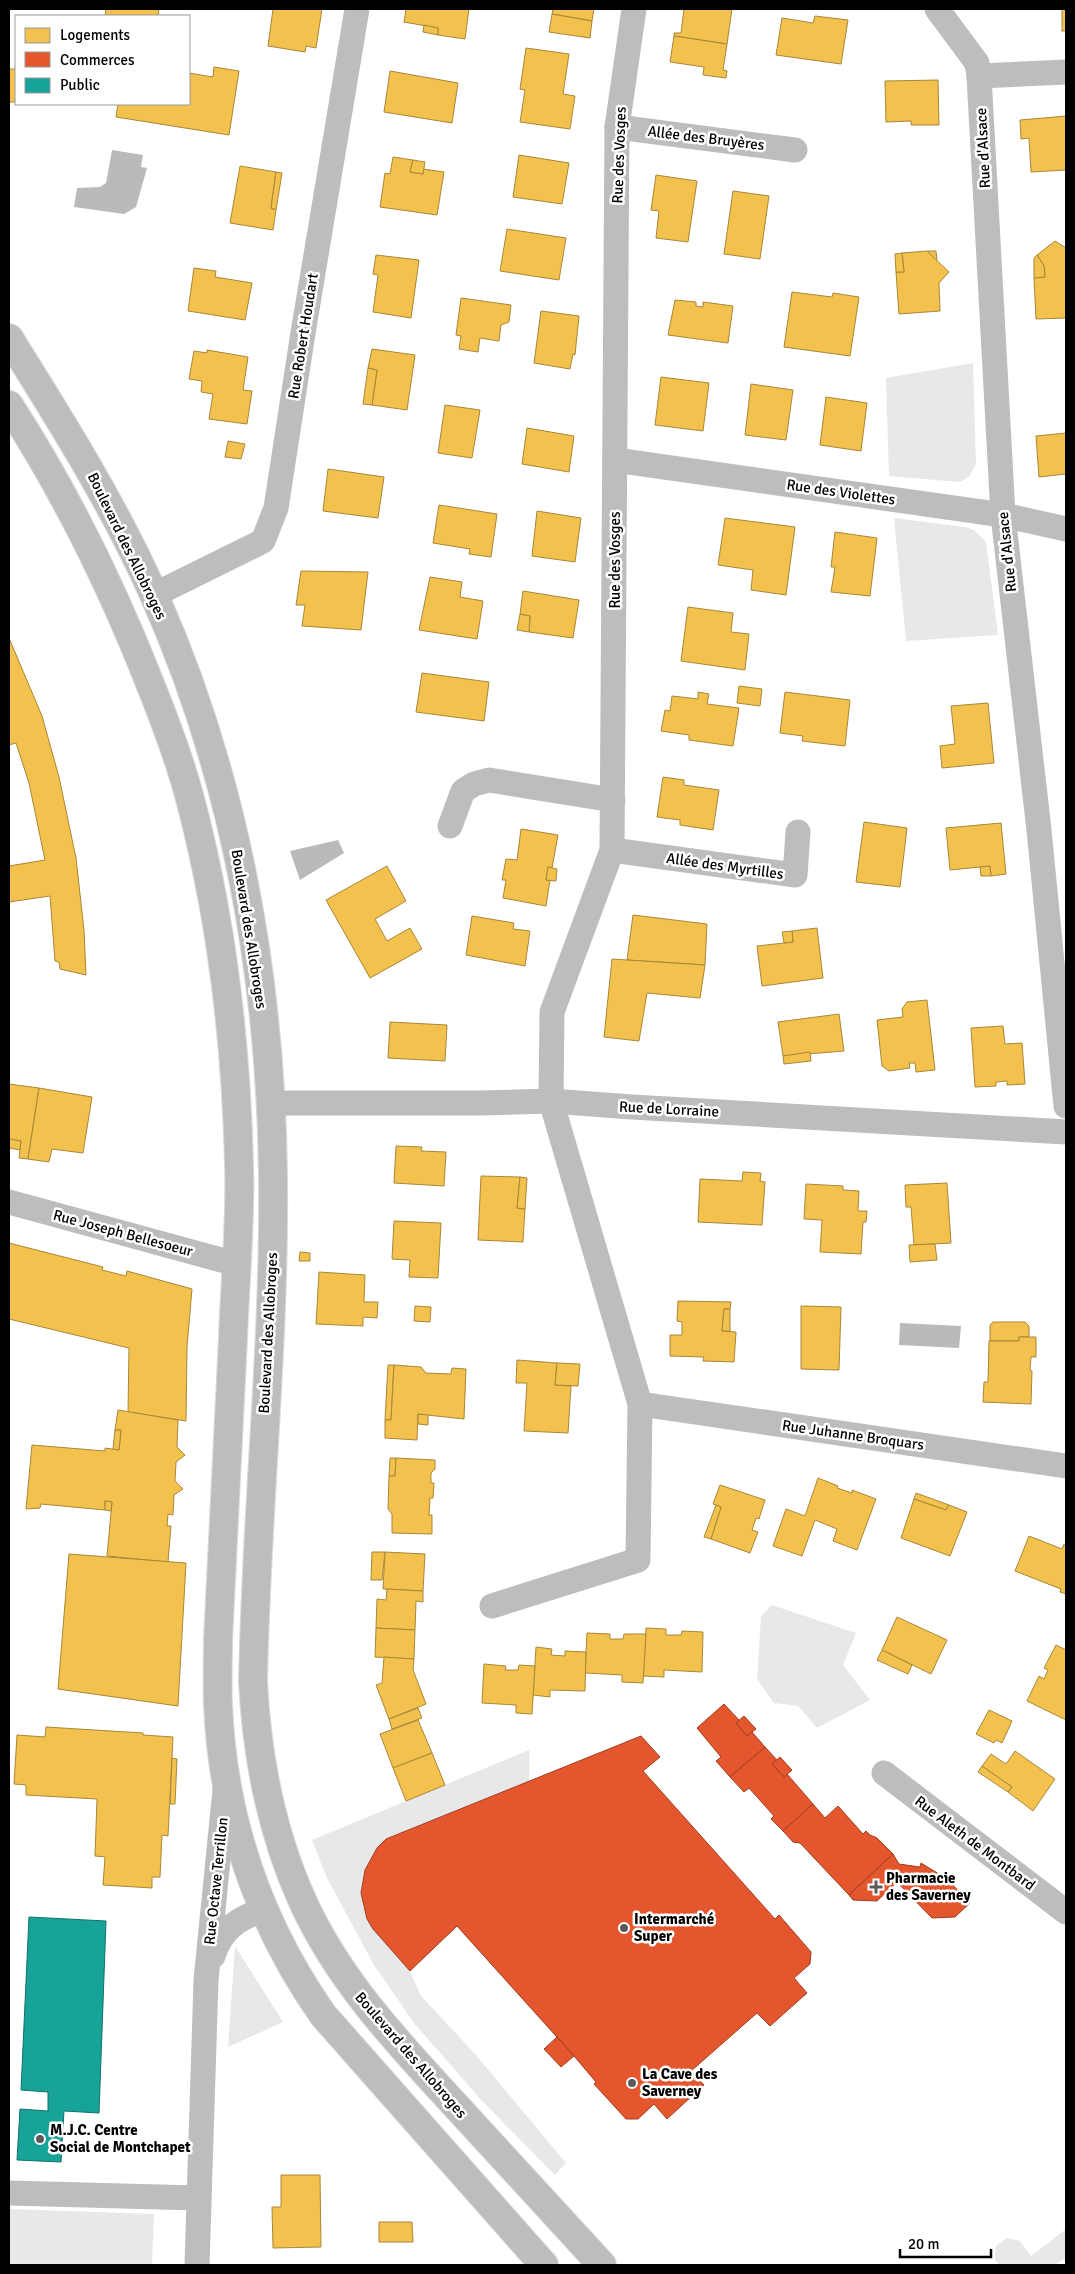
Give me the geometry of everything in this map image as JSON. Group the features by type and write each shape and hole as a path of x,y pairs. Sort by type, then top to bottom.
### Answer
{"main road":[{"name":"Boulevard des Allobroges","path":"9,338 57,414 108,504 154,595 194,696 222,786 242,875 261,991 272,1103 274,1178 253,1682 256,1728 272,1814 285,1857 303,1902 327,1946 354,1989 390,2035 602,2265"},
{"path":"9,405 27,433 78,525 125,620 160,710 189,794 210,889 236,1086 239,1168 218,1640 218,1705 226,1782 244,1855 263,1910 299,1980 323,2015 544,2265"}],"street":[{"name":"Rue Robert Houdart","path":"154,595 263,541 276,508 357,9"},
{"name":"Rue des Vosges","path":"551,1101 552,1012 612,850 617,127 634,9"},
{"name":"Rue d'Alsace","path":"938,9 977,63 979,76 1003,515 1039,830 1066,1106"},
{"path":"979,76 1066,72"},
{"name":"Allée des Bruyères","path":"617,127 795,150"},
{"name":"Rue des Violettes","path":"615,460 1003,515 1066,529"},
{"path":"450,826 463,790 474,784 489,780 613,800"},
{"name":"Allée des Myrtilles","path":"612,850 795,875 798,832"},
{"path":"492,1606 638,1560 640,1404 551,1101"},
{"name":"Rue de Lorraine","path":"272,1103 551,1101 642,1108 1066,1132"},
{"name":"Rue Joseph Bellesoeur","path":"9,1202 236,1264"},
{"name":"Rue Juhanne Broquars","path":"640,1404 1066,1462"},
{"name":"Rue Aleth de Montbard","path":"884,1773 1066,1912"},
{"name":"Rue Octave Terrillon","path":"197,2265 206,1980 226,1782"},
{"name":"Rue Octave Terrillon","path":"206,1980 215,1949 226,1930 242,1917 263,1910"},
{"path":"9,2193 198,2198"}],"shaded area":[{"path":"112,150 143,155 141,167 147,168 136,207 124,214 74,207 77,188 100,187 106,183"},
{"path":"973,363 976,463 970,476 960,482 889,476 886,378"},
{"path":"894,518 965,527 974,530 986,542 998,635 906,641"},
{"path":"338,840 344,853 300,880 290,851"},
{"path":"900,1323 961,1326 959,1348 899,1345"},
{"path":"772,1605 856,1633 843,1665 870,1700 817,1728 798,1706 774,1703 757,1679 761,1616"},
{"path":"529,1750 529,1781 385,1839 377,1848 365,1869 361,1893 367,1919 373,1929 410,1971 421,1996 476,2055 566,2163 555,2175 482,2101 414,2023 374,1965 327,1878 312,1840"},
{"path":"235,1946 283,2022 228,2047"},
{"path":"9,2209 154,2214 152,2265 9,2265"},
{"path":"1066,2229 1066,2258 1054,2265 999,2265 995,2260 996,2246 1007,2238 1020,2241 1031,2256"}],"building: Logements":[{"path":"106,9 159,9 158,15 105,15"},
{"path":"273,9 322,9 316,48 306,46 305,52 268,46"},
{"path":"406,9 469,9 465,39 438,35 438,28 404,22"},
{"path":"553,9 594,9 592,21 552,14"},
{"path":"684,9 732,9 727,44 674,36 674,33 681,33"},
{"path":"1062,9 1066,9 1066,31 1062,31"},
{"path":"552,14 592,21 590,38 549,32"},
{"path":"815,16 848,20 841,64 776,55 782,18 813,23"},
{"path":"424,25 438,28 438,35 423,32"},
{"path":"674,36 727,44 723,70 727,71 726,78 703,75 704,67 670,62"},
{"path":"526,48 569,54 563,94 575,96 570,129 520,122 525,90 520,89"},
{"path":"214,67 239,71 229,135 116,117 118,105 190,105 190,73 213,77"},
{"path":"9,69 15,69 15,102 9,102"},
{"path":"390,71 458,83 452,123 384,112"},
{"path":"938,80 939,125 911,125 911,121 886,122 885,81"},
{"path":"1066,116 1066,170 1031,172 1029,138 1021,139 1020,120"},
{"path":"519,155 569,163 562,204 513,197"},
{"path":"393,157 413,160 410,172 423,174 423,169 444,172 437,215 380,207 385,173 390,174"},
{"path":"413,160 425,162 423,174 410,172"},
{"path":"240,166 276,172 271,208 276,210 273,230 230,223"},
{"path":"276,172 282,173 276,210 271,208"},
{"path":"656,175 697,181 688,242 656,238 659,211 651,210"},
{"path":"733,191 769,196 760,259 724,254"},
{"path":"507,229 566,238 559,280 500,271"},
{"path":"1055,241 1066,248 1066,318 1036,319 1034,278 1045,277 1044,266 1037,255"},
{"path":"927,251 936,251 937,261"},
{"path":"927,251 949,272 939,283 940,311 899,314 896,272 904,272 902,253"},
{"path":"902,253 904,272 896,272 895,254"},
{"path":"376,255 419,260 411,318 373,312 378,275 373,274"},
{"path":"1037,255 1044,266 1045,277 1034,278 1034,258"},
{"path":"194,268 216,271 215,277 252,283 245,320 188,311"},
{"path":"792,292 832,297 833,293 859,297 850,356 784,347"},
{"path":"461,298 511,305 509,322 501,325 499,341 480,338 478,352 459,349 461,336 456,335"},
{"path":"675,300 696,302 696,306 703,307 703,302 733,306 728,343 668,335"},
{"path":"541,311 579,316 575,355 573,354 570,369 534,363"},
{"path":"372,349 415,355 407,410 372,405 377,370 368,368"},
{"path":"207,350 248,357 243,390 252,391 247,424 209,419 213,394 201,392 202,381 189,379 194,351 207,353"},
{"path":"368,368 377,370 372,405 363,404"},
{"path":"661,377 709,383 703,431 655,425"},
{"path":"751,384 793,390 786,440 745,435"},
{"path":"826,397 867,403 861,451 820,445"},
{"path":"445,405 480,410 472,458 438,453"},
{"path":"527,428 574,436 569,472 522,464"},
{"path":"1066,433 1066,474 1039,477 1036,436"},
{"path":"228,441 245,444 241,459 225,457"},
{"path":"328,469 384,477 378,518 323,511"},
{"path":"439,505 497,514 491,557 469,554 470,549 433,543"},
{"path":"537,511 581,518 575,562 532,556"},
{"path":"725,518 795,527 786,595 751,590 753,570 718,565"},
{"path":"835,532 877,538 870,596 831,592 835,567 831,567"},
{"path":"301,571 368,572 361,630 302,626 305,605 296,605"},
{"path":"430,577 462,582 460,597 483,601 477,639 419,630"},
{"path":"523,591 579,600 573,638 529,632 530,616 520,614"},
{"path":"688,607 733,613 731,632 749,634 745,670 681,661"},
{"path":"520,614 530,616 529,632 517,630"},
{"path":"9,638 42,716 59,777 76,858 84,930 86,975 60,969 59,962 55,961 50,896 9,902 9,866 45,860 29,783 16,743 9,745"},
{"path":"422,673 489,682 484,721 416,712"},
{"path":"739,686 762,689 760,706 737,703"},
{"path":"698,692 709,694 707,704 739,708 733,746 689,740 689,735 661,731 665,710 670,711 672,696 698,699"},
{"path":"785,692 850,700 845,746 802,741 803,736 780,733"},
{"path":"988,703 994,763 942,768 940,746 955,744 951,706"},
{"path":"663,777 684,780 684,785 719,790 713,830 680,825 680,820 657,817"},
{"path":"864,822 907,828 900,887 856,882"},
{"path":"1001,823 1006,874 991,876 990,866 950,870 946,828"},
{"path":"521,829 558,835 552,868 548,867 546,880 550,880 546,906 503,898 506,880 502,880 506,859 517,860"},
{"path":"387,866 406,901 375,919 387,941 410,928 422,949 370,978 326,900"},
{"path":"990,866 991,876 981,876 980,867"},
{"path":"548,867 557,869 556,881 546,880"},
{"path":"633,915 707,924 705,965 627,960"},
{"path":"472,916 514,923 513,929 530,931 525,966 466,955"},
{"path":"817,928 823,978 762,986 757,946 793,942 792,931"},
{"path":"792,931 793,942 784,943 782,932"},
{"path":"612,959 705,965 700,998 647,993 639,1041 604,1037"},
{"path":"927,1000 935,1070 916,1072 915,1063 909,1063 910,1068 889,1071 882,1066 877,1020 903,1017 902,1009 907,1002"},
{"path":"839,1014 844,1051 783,1056 778,1022"},
{"path":"390,1022 447,1025 445,1061 388,1058"},
{"path":"1003,1026 1005,1044 1022,1043 1025,1084 1007,1085 1007,1081 996,1082 996,1086 975,1087 971,1028"},
{"path":"810,1052 811,1061 784,1064 783,1056"},
{"path":"9,1084 39,1088 28,1159 19,1158 21,1141 9,1139"},
{"path":"39,1088 92,1097 83,1153 52,1149 49,1162 28,1159"},
{"path":"9,1139 21,1141 20,1150 9,1148"},
{"path":"396,1146 422,1147 421,1151 446,1152 444,1186 394,1183"},
{"path":"743,1172 761,1173 760,1181 765,1182 762,1225 698,1222 700,1179 742,1181"},
{"path":"481,1176 520,1177 517,1208 525,1209 523,1242 478,1240"},
{"path":"520,1177 527,1178 525,1209 517,1208"},
{"path":"947,1183 951,1243 914,1245 911,1207 906,1207 905,1185"},
{"path":"806,1184 843,1186 843,1190 859,1191 858,1211 867,1211 866,1222 863,1222 861,1254 820,1252 822,1220 804,1219"},
{"path":"394,1221 441,1223 438,1278 409,1277 410,1260 392,1259"},
{"path":"9,1243 103,1267 102,1270 126,1276 127,1271 192,1289 187,1347 186,1421 128,1412 129,1348 9,1319"},
{"path":"935,1244 937,1260 910,1262 909,1245"},
{"path":"300,1252 310,1253 310,1261 299,1261"},
{"path":"319,1272 365,1275 364,1302 378,1302 377,1318 363,1317 363,1326 316,1324"},
{"path":"678,1301 731,1302 730,1309 724,1309 722,1331 736,1332 734,1362 703,1361 704,1357 670,1356 670,1335 682,1335 682,1322 677,1321"},
{"path":"415,1306 431,1307 430,1322 414,1321"},
{"path":"801,1306 841,1307 839,1370 801,1369"},
{"path":"724,1309 730,1309 730,1331 722,1331"},
{"path":"993,1322 1025,1322 1029,1326 1029,1337 1019,1337 1019,1341 990,1341 990,1325"},
{"path":"1019,1337 1036,1337 1036,1357 1031,1357 1030,1370 1032,1371 1031,1404 983,1402 984,1382 988,1382 989,1341 1019,1341"},
{"path":"517,1360 557,1363 555,1385 571,1386 568,1433 524,1431 527,1383 516,1383"},
{"path":"557,1363 580,1364 578,1386 555,1385"},
{"path":"388,1365 394,1365 391,1420 385,1420"},
{"path":"394,1365 421,1367 426,1373 451,1374 452,1368 466,1369 464,1419 418,1414 417,1440 385,1438 385,1420 391,1420"},
{"path":"118,1410 178,1420 177,1447 185,1455 176,1462 175,1481 183,1489 174,1495 173,1515 168,1514 167,1526 171,1526 168,1562 107,1556 112,1502 105,1501 105,1510 41,1504 40,1508 26,1509 32,1445 105,1451 105,1448 119,1450 121,1430 115,1430"},
{"path":"418,1414 428,1415 428,1425 418,1424"},
{"path":"115,1430 121,1430 119,1450 113,1449"},
{"path":"390,1458 396,1458 395,1476 389,1476"},
{"path":"396,1458 435,1460 435,1469 431,1473 431,1483 434,1483 433,1498 430,1498 429,1515 432,1515 432,1534 392,1533 392,1514 388,1509 389,1476 395,1476"},
{"path":"818,1478 838,1486 837,1488 852,1493 852,1490 876,1499 857,1550 833,1541 837,1529 815,1520 802,1556 773,1546 786,1509 805,1516"},
{"path":"720,1485 765,1500 759,1519 756,1518 752,1530 758,1532 750,1553 711,1539 721,1507 713,1504"},
{"path":"916,1493 949,1505 946,1510 914,1499"},
{"path":"914,1499 946,1510 949,1505 967,1512 950,1556 901,1538"},
{"path":"105,1501 112,1502 111,1511 105,1510"},
{"path":"716,1505 721,1507 711,1539 704,1537"},
{"path":"1029,1536 1062,1549 1064,1544 1066,1545 1066,1594 1060,1592 1061,1589 1015,1571"},
{"path":"372,1552 385,1552 382,1580 371,1580"},
{"path":"385,1552 425,1554 423,1591 383,1589"},
{"path":"69,1554 186,1563 178,1706 58,1689"},
{"path":"387,1589 423,1591 423,1602 416,1601 415,1630 376,1628 377,1599 386,1600"},
{"path":"897,1617 947,1640 931,1674 882,1650"},
{"path":"376,1628 415,1630 414,1659 375,1657"},
{"path":"646,1628 666,1629 666,1635 681,1635 682,1631 703,1632 702,1672 664,1670 664,1677 643,1676"},
{"path":"587,1633 610,1634 610,1639 623,1639 624,1634 646,1634 643,1683 622,1682 622,1675 585,1673"},
{"path":"1056,1645 1066,1650 1066,1720 1027,1701 1039,1676 1044,1679 1048,1670 1044,1668"},
{"path":"536,1647 552,1649 551,1655 565,1656 565,1651 586,1652 585,1691 550,1690 550,1697 533,1695"},
{"path":"882,1650 912,1665 908,1674 877,1660"},
{"path":"384,1657 414,1659 413,1670 426,1704 389,1719 376,1685 382,1683"},
{"path":"484,1664 506,1666 505,1670 518,1670 519,1665 535,1666 532,1714 516,1713 516,1705 482,1703"},
{"path":"418,1708 422,1718 392,1729 389,1719"},
{"path":"989,1710 1012,1721 1002,1743 996,1740 994,1743 976,1734"},
{"path":"418,1720 432,1753 393,1768 380,1734"},
{"path":"46,1727 143,1733 143,1735 173,1737 168,1836 162,1835 160,1877 152,1877 152,1888 103,1885 105,1857 95,1856 97,1799 26,1795 26,1785 14,1784 17,1735 45,1737"},
{"path":"1015,1751 1055,1779 1033,1811 1008,1792 1012,1787 982,1766 991,1754 1006,1764"},
{"path":"432,1753 445,1785 406,1801 393,1768"},
{"path":"172,1758 177,1759 175,1804 170,1804"},
{"path":"982,1766 1012,1787 1008,1792 978,1772"},
{"path":"281,2175 320,2175 321,2247 273,2248 272,2207 281,2207"},
{"path":"379,2222 412,2222 413,2242 379,2242"}],"building: Commerces":[{"path":"724,1704 739,1720 736,1723 747,1736 752,1732 765,1747 730,1777 716,1761 721,1757 697,1728"},
{"path":"744,1716 756,1729 747,1736 736,1723"},
{"name":"Intermarché Super","path":"641,1736 660,1757 643,1771 775,1919 779,1915 811,1952 810,1964 794,1978 807,1993 770,2026 757,2013 691,2071 704,2085 667,2119 654,2104 638,2119 626,2119 594,2084 596,2082 574,2056 457,1926 410,1971 373,1929 367,1919 361,1893 365,1870 377,1848 386,1839"},
{"path":"765,1747 777,1760 772,1764 784,1777 787,1774 813,1804 783,1831 771,1819 774,1816 749,1788 744,1792 730,1777"},
{"path":"780,1757 792,1770 784,1777 772,1764"},
{"path":"813,1804 825,1818 838,1806 863,1834 866,1831 877,1838 893,1854 849,1895 800,1843 793,1842 783,1831"},
{"path":"893,1854 899,1864 920,1867 921,1863 947,1879 970,1903 955,1917 932,1918 897,1882 877,1901 853,1900 849,1895"},
{"path":"557,2037 574,2056 561,2067 544,2049"}],"building: Public":[{"path":"29,1917 106,1921 99,2113 64,2111 61,2162 17,2160 20,2109 48,2111 48,2092 21,2090"}],"place":[{"name":"Pharmacie des Saverney","path":"876,1887"},
{"name":"Intermarché Super","path":"624,1928"},
{"name":"La Cave des Saverney","path":"632,2083"},
{"name":"M.J.C. Centre Social de Montchapet","path":"40,2139"}]}
